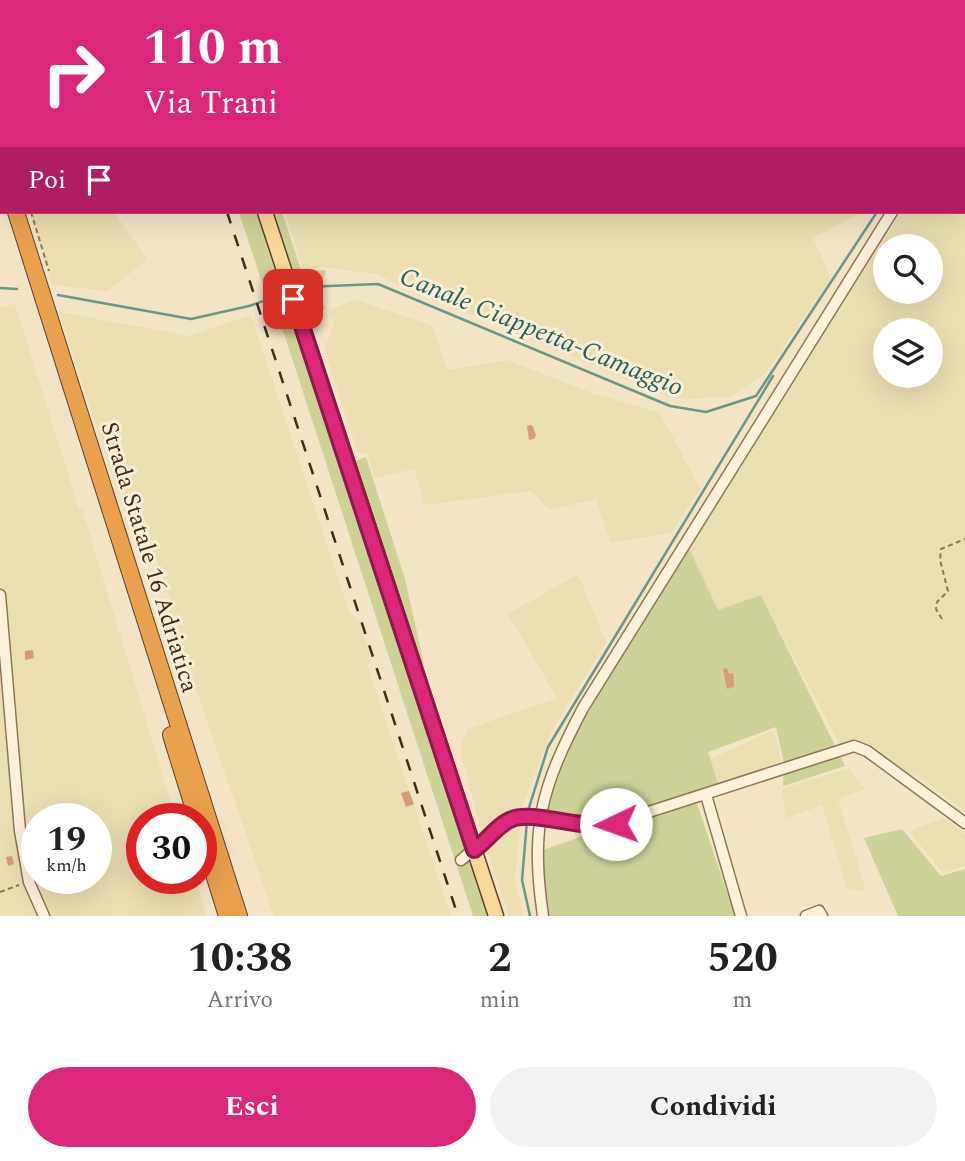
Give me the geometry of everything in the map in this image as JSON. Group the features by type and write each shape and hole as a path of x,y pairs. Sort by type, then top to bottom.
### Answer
{"highway":[{"name":"Strada Statale 16 Adriatica","path":"8,214 192,803"},
{"name":"Strada Statale 16 Adriatica","path":"17,214 239,916"},
{"path":"217,884 227,916"}],"main road":[{"path":"266,214 496,916"}],"street":[{"path":"543,916 531,818 557,760 583,708 891,214"},
{"path":"0,595 21,837"},
{"path":"461,860 503,824 531,818 602,827 854,746 867,751 965,823"},
{"path":"706,795 741,916"},
{"path":"34,894 44,916"},
{"path":"806,916 819,911 822,916"}],"path":[{"path":"942,619 936,609 937,602 948,592 940,559 941,550 965,539"},
{"path":"0,892 21,885"}],"shaded area":[{"path":"31,214 115,214 147,259 108,291 52,285"},
{"path":"286,214 859,214 813,238 831,278 765,374 730,397 668,397 375,274 302,267"},
{"path":"900,214 965,214 965,811 915,774 910,778 866,754 842,749 761,595 718,610 689,548 873,256 873,304 943,304 943,234 887,234"},
{"path":"356,300 432,325 448,370 507,360 595,394 660,413 700,489 671,533 610,543 596,499 549,510 531,491 425,505 414,469 375,478 367,454 358,453 324,350 334,324 329,310"},
{"path":"15,304 79,509 82,509 171,803 126,803 126,894 200,894 207,916 0,916 0,307"},
{"path":"59,312 190,336 251,315 350,614 359,621 372,661 367,664 451,916 274,916 167,605 171,603 166,586 135,502 118,493"},
{"path":"578,574 606,642 552,730 522,807 515,879 523,916 509,916 482,835 460,748 468,729 557,698 508,614"},
{"path":"774,730 782,766 721,789 710,759"},
{"path":"849,768 865,789 838,799 866,891 847,888 822,805 786,818 782,789"},
{"path":"944,818 965,834 965,866 943,873 909,831"}],"green space":[{"path":"240,214 283,214 301,270 326,270 323,279 265,292"},
{"path":"319,290 325,309 295,323 344,466 366,457 405,579 424,664 408,669 490,916 473,916 277,312"},
{"path":"689,548 718,610 761,595 845,766 783,786 784,763 776,727 708,752 719,786 694,795 735,916 547,916 540,851 586,835 547,814 558,778 572,743 607,676"},
{"path":"902,829 941,876 965,869 965,916 898,916 864,838"}],"building":[{"path":"532,425 536,435 529,440 527,426"},
{"path":"33,650 34,658 25,660 25,651"},
{"path":"727,668 729,674 733,673 734,687 727,689 723,669"},
{"path":"409,791 414,804 406,807 401,793"},
{"path":"12,856 14,864 8,866 6,857"}],"waterway":[{"name":"Canale Ciappetta-Camaggio","path":"296,290 305,287 378,284 670,406 706,412 756,396 876,214"},
{"name":"Canale Ciappetta-Camaggio","path":"0,288 17,289"},
{"name":"Canale Ciappetta-Camaggio","path":"58,295 191,319 249,306 287,293"},
{"path":"527,814 548,747 773,376"},
{"path":"527,821 522,880 530,916"}],"railway":[{"path":"228,214 458,916"}],"route":[{"path":"293,299 474,850 503,824 521,816 585,827 616,824"}]}
